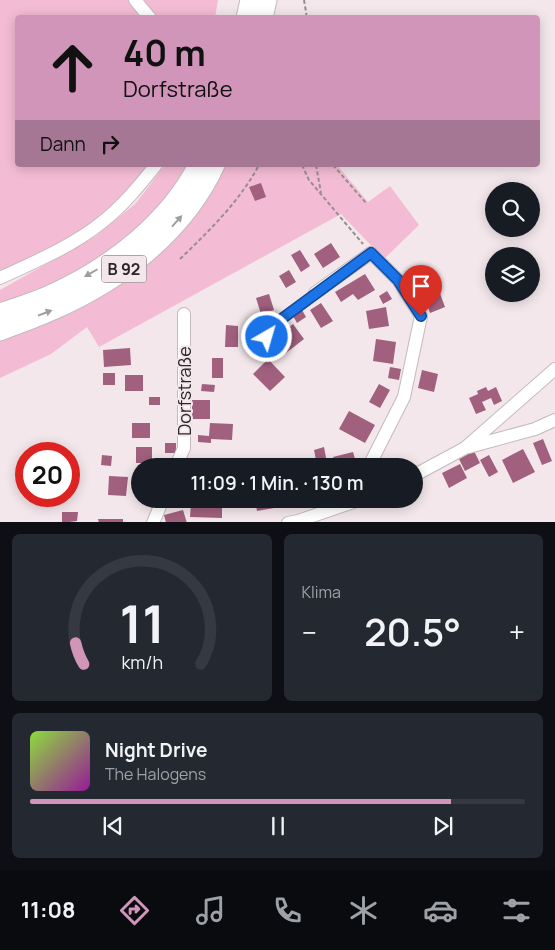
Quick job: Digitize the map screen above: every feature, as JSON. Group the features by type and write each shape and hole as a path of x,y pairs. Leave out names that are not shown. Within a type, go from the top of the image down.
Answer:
{"main road":[{"path":"247,15 250,0"},
{"path":"264,15 267,0"},
{"name":"B 92","path":"0,313 53,294 94,272 128,248 180,194 197,167"},
{"name":"B 92","path":"0,331 54,310 97,287 137,260 163,237 193,203 214,167"}],"street":[{"path":"135,0 148,15"},
{"path":"0,278 62,248 100,224 124,203 154,167"},
{"path":"315,293 371,253 398,280 421,316 404,397 373,458"},
{"name":"Dorfstraße","path":"180,458 184,448 184,314"},
{"path":"423,471 464,448 555,369"},
{"path":"464,448 535,429 555,420"},
{"path":"153,522 159,508"},
{"path":"295,522 332,508"}],"lane":[{"path":"259,356 267,348 269,328 315,293"}],"path":[{"path":"304,0 306,15"},
{"path":"180,258 222,218 258,167"},
{"path":"303,167 321,195 371,253"},
{"path":"316,167 321,195"},
{"path":"335,167 366,203"}],"shaded area":[{"path":"0,0 129,0 141,15 15,15 15,167 149,167 98,222 63,243 0,274"},
{"path":"141,0 218,0 216,15 154,15"},
{"path":"163,167 190,167 155,214 89,268 0,307 0,290 96,236 136,203"},
{"path":"221,167 339,167 368,202 390,186 419,225 384,259 341,214 99,347 87,327 51,354 0,378 0,338"}],"building":[{"path":"261,183 266,197 255,201 249,187"},
{"path":"331,243 340,257 323,268 314,254"},
{"path":"300,250 310,266 301,272 291,255"},
{"path":"289,270 296,282 286,288 279,276"},
{"path":"365,274 375,290 358,300 353,294 341,302 335,292"},
{"path":"438,288 445,307 430,313 423,293"},
{"path":"387,291 392,299 383,304 379,296"},
{"path":"269,294 274,310 261,314 256,298"},
{"path":"321,303 333,321 321,328 310,310"},
{"path":"386,307 389,326 369,329 366,311"},
{"path":"302,310 306,317 297,323 293,316"},
{"path":"284,321 288,328 293,324 304,339 286,353 270,331"},
{"path":"226,325 238,326 238,347 225,347"},
{"path":"376,339 396,342 393,364 373,361"},
{"path":"130,348 131,365 104,367 103,350"},
{"path":"212,358 223,358 223,378 212,378"},
{"path":"268,359 285,377 270,391 253,374"},
{"path":"390,367 401,369 399,380 388,378"},
{"path":"422,370 438,374 434,392 418,388"},
{"path":"103,373 115,373 115,385 103,385"},
{"path":"125,375 143,375 143,391 125,391"},
{"path":"202,384 215,385 214,392 201,391"},
{"path":"379,384 390,390 380,408 369,402"},
{"path":"486,387 488,391 496,387 502,401 494,405 491,398 482,402 486,410 476,414 469,398 478,394 477,391"},
{"path":"149,397 160,397 160,405 149,405"},
{"path":"192,400 210,400 210,419 192,419"},
{"path":"349,411 375,425 365,443 339,429"},
{"path":"132,423 150,423 150,438 132,438"},
{"path":"210,423 233,424 232,440 211,439 211,443 198,442 198,435 209,436"},
{"path":"543,439 552,461 542,465 533,443"},
{"path":"165,443 176,443 176,453 165,453"},
{"path":"136,447 152,447 152,458 136,458"},
{"path":"324,447 326,458 316,458 314,450"},
{"path":"523,449 535,472 513,483 502,460"},
{"path":"474,451 480,463 465,471 459,459"},
{"path":"353,452 355,458 333,458"},
{"path":"102,455 112,456 111,466 101,465"},
{"path":"489,455 498,472 489,477 480,460"},
{"path":"460,464 467,478 449,488 442,473"},
{"path":"109,476 128,477 126,496 108,495"},
{"path":"191,508 222,508 222,518 190,517"},
{"path":"256,508 274,508 257,511"},
{"path":"183,510 187,522 166,522 164,515"},
{"path":"62,512 78,512 77,521 62,522"},
{"path":"98,519 123,519 123,522 99,522"}],"route":[{"path":"267,337 268,330 272,326 371,253 398,280 421,316"}]}
